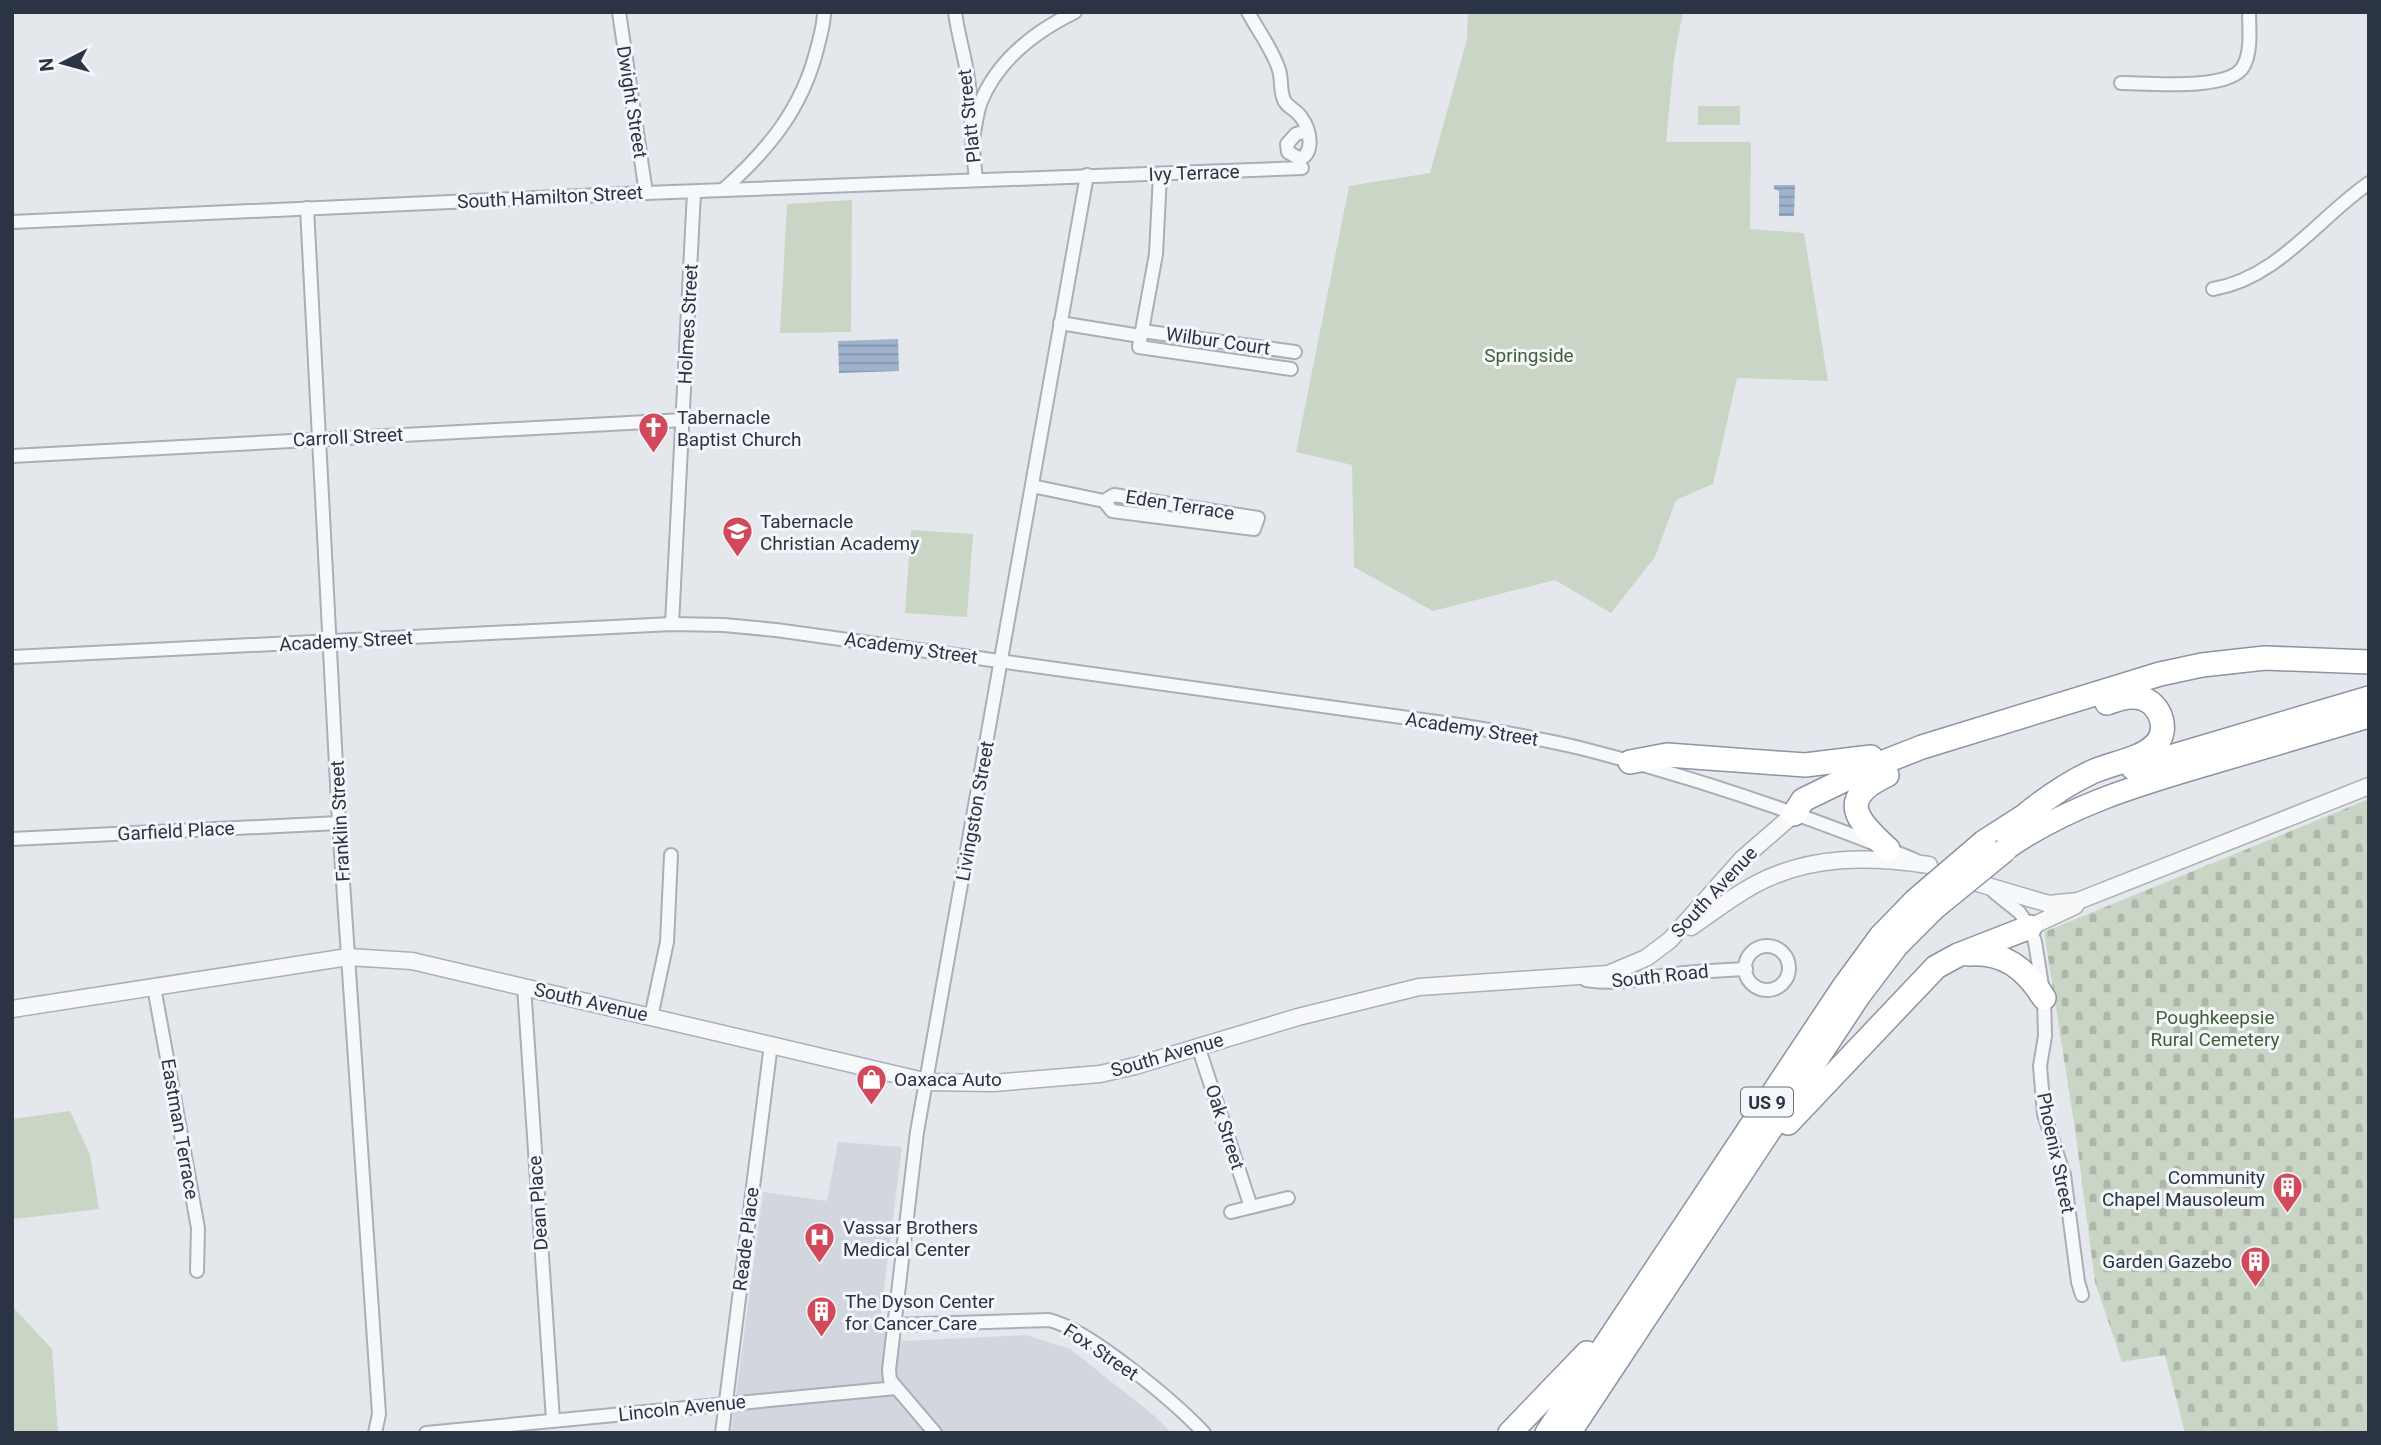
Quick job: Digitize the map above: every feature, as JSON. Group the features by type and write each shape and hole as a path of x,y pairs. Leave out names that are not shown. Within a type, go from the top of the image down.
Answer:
{"highway":[{"path":"1794,814 1803,800 1830,785 1922,747 2140,679 2181,669 2265,658 2369,662"},
{"path":"1794,814 1811,810 1848,790 1887,775 2122,698 2142,698 2155,707 2161,717 2163,729 2154,746 2063,787 2028,813"},
{"name":"US 9","path":"1547,1433 1843,988 1881,936 1994,846 2028,813 2066,794 2126,770 2369,698"},
{"name":"US 9","path":"1994,846 2101,799 2151,781 2369,717"},
{"path":"1630,762 1667,755 1760,764 1819,765 1922,747"},
{"path":"1887,775 1866,788 1859,796 1856,806 1861,822 1888,849"},
{"name":"US 9","path":"1569,1433 1924,904"},
{"path":"1745,1168 1930,973 1958,955 2030,927"},
{"path":"1958,955 1988,954 2010,961 2028,975 2044,998"},
{"path":"1510,1433 1629,1310"}],"street":[{"name":"Dwight Street","path":"619,12 646,193"},
{"path":"723,190 769,146 792,111 812,68 824,12"},
{"name":"Platt Street","path":"955,12 957,35 969,84 976,179"},
{"path":"972,147 980,106 994,75 1031,37 1075,12"},
{"path":"1248,12 1279,69 1283,99 1286,105 1302,117 1307,131"},
{"path":"2121,83 2197,83 2233,77 2242,69 2247,58 2249,12"},
{"name":"Ivy Terrace","path":"1087,175 1160,175 1302,168"},
{"name":"South Hamilton Street","path":"12,222 1087,175"},
{"name":"Livingston Street","path":"896,1388 890,1380 889,1370 918,1132 1087,175"},
{"path":"1140,338 1156,254 1160,175"},
{"path":"2213,289 2231,286 2267,269 2369,183"},
{"name":"Holmes Street","path":"672,624 694,192"},
{"name":"Franklin Street","path":"307,208 339,823 379,1414 375,1433"},
{"name":"Wilbur Court","path":"1060,323 1291,369"},
{"name":"Wilbur Court","path":"1140,338 1295,352"},
{"name":"Carroll Street","path":"12,456 684,420"},
{"name":"Eden Terrace","path":"1032,486 1104,501 1112,511 1254,529 1258,518 1114,495 1104,501"},
{"name":"Academy Street","path":"12,657 672,624 724,625 1002,660 1459,725 1559,743 1731,791 1794,814"},
{"path":"1794,814 1974,882 2049,904 2068,904 2090,898 2369,786"},
{"name":"South Avenue","path":"12,1009 348,957 412,961 928,1082 993,1083 1100,1074 1308,1014 1419,987 1599,976 1621,970 1658,951 1682,928 1742,859 1794,814"},
{"name":"Garfield Place","path":"12,839 339,823"},
{"path":"651,1017 667,942 671,855"},
{"path":"1658,951 1753,886 1788,870 1814,863 1851,859 1928,865"},
{"path":"1974,882 2010,902 2030,927 2064,913 2090,898"},
{"name":"Phoenix Street","path":"2030,927 2044,998 2045,1035 2039,1066 2043,1103 2064,1175 2082,1295"},
{"name":"South Road","path":"1575,978 1613,982 1746,969"},
{"name":"Dean Place","path":"524,986 553,1420"},
{"name":"Eastman Terrace","path":"154,987 198,1228 197,1271"},
{"name":"Reade Place","path":"722,1433 771,1045"},
{"name":"Oak Street","path":"1198,1046 1251,1207"},
{"path":"1231,1212 1288,1198"},
{"name":"Fox Street","path":"894,1325 1049,1320 1063,1324 1089,1339 1142,1379 1205,1433"},
{"path":"896,1388 935,1433"},
{"name":"Lincoln Avenue","path":"426,1433 896,1388"}],"shaded area":[{"name":"Vassar Brothers Medical Center","path":"838,1142 902,1147 879,1328 903,1341 1026,1335 1070,1349 1172,1433 731,1433 763,1192 827,1201"}],"green space":[{"name":"Springside","path":"1468,12 1683,12 1674,59 1666,142 1751,142 1750,229 1804,233 1828,381 1737,378 1713,484 1676,500 1655,557 1611,613 1555,580 1433,611 1354,567 1352,465 1296,452 1349,186 1430,173 1467,39"},
{"path":"1698,106 1740,106 1740,125 1698,125"},
{"path":"852,200 851,332 780,333 787,204"},
{"path":"911,530 973,534 967,617 905,613"},
{"name":"Poughkeepsie Rural Cemetery","path":"2369,799 2369,1433 2185,1433 2165,1355 2122,1362 2095,1282 2075,1129 2044,932"},
{"path":"70,1111 90,1155 99,1209 15,1219 12,1216 12,1119"},
{"path":"12,1306 52,1349 58,1433 12,1433"}],"water":[{"path":"1774,185 1795,185 1794,216 1779,216 1779,191 1774,189"},
{"path":"898,339 899,371 839,373 838,341"}],"place":[{"name":"Tabernacle Baptist Church","path":"654,455"},
{"name":"Tabernacle Christian Academy","path":"737,559"},
{"name":"Oaxaca Auto","path":"871,1106"},
{"name":"Community Chapel Mausoleum","path":"2288,1215"},
{"name":"Vassar Brothers Medical Center","path":"820,1265"},
{"name":"Garden Gazebo","path":"2255,1288"},
{"name":"The Dyson Center for Cancer Care","path":"822,1339"}]}
